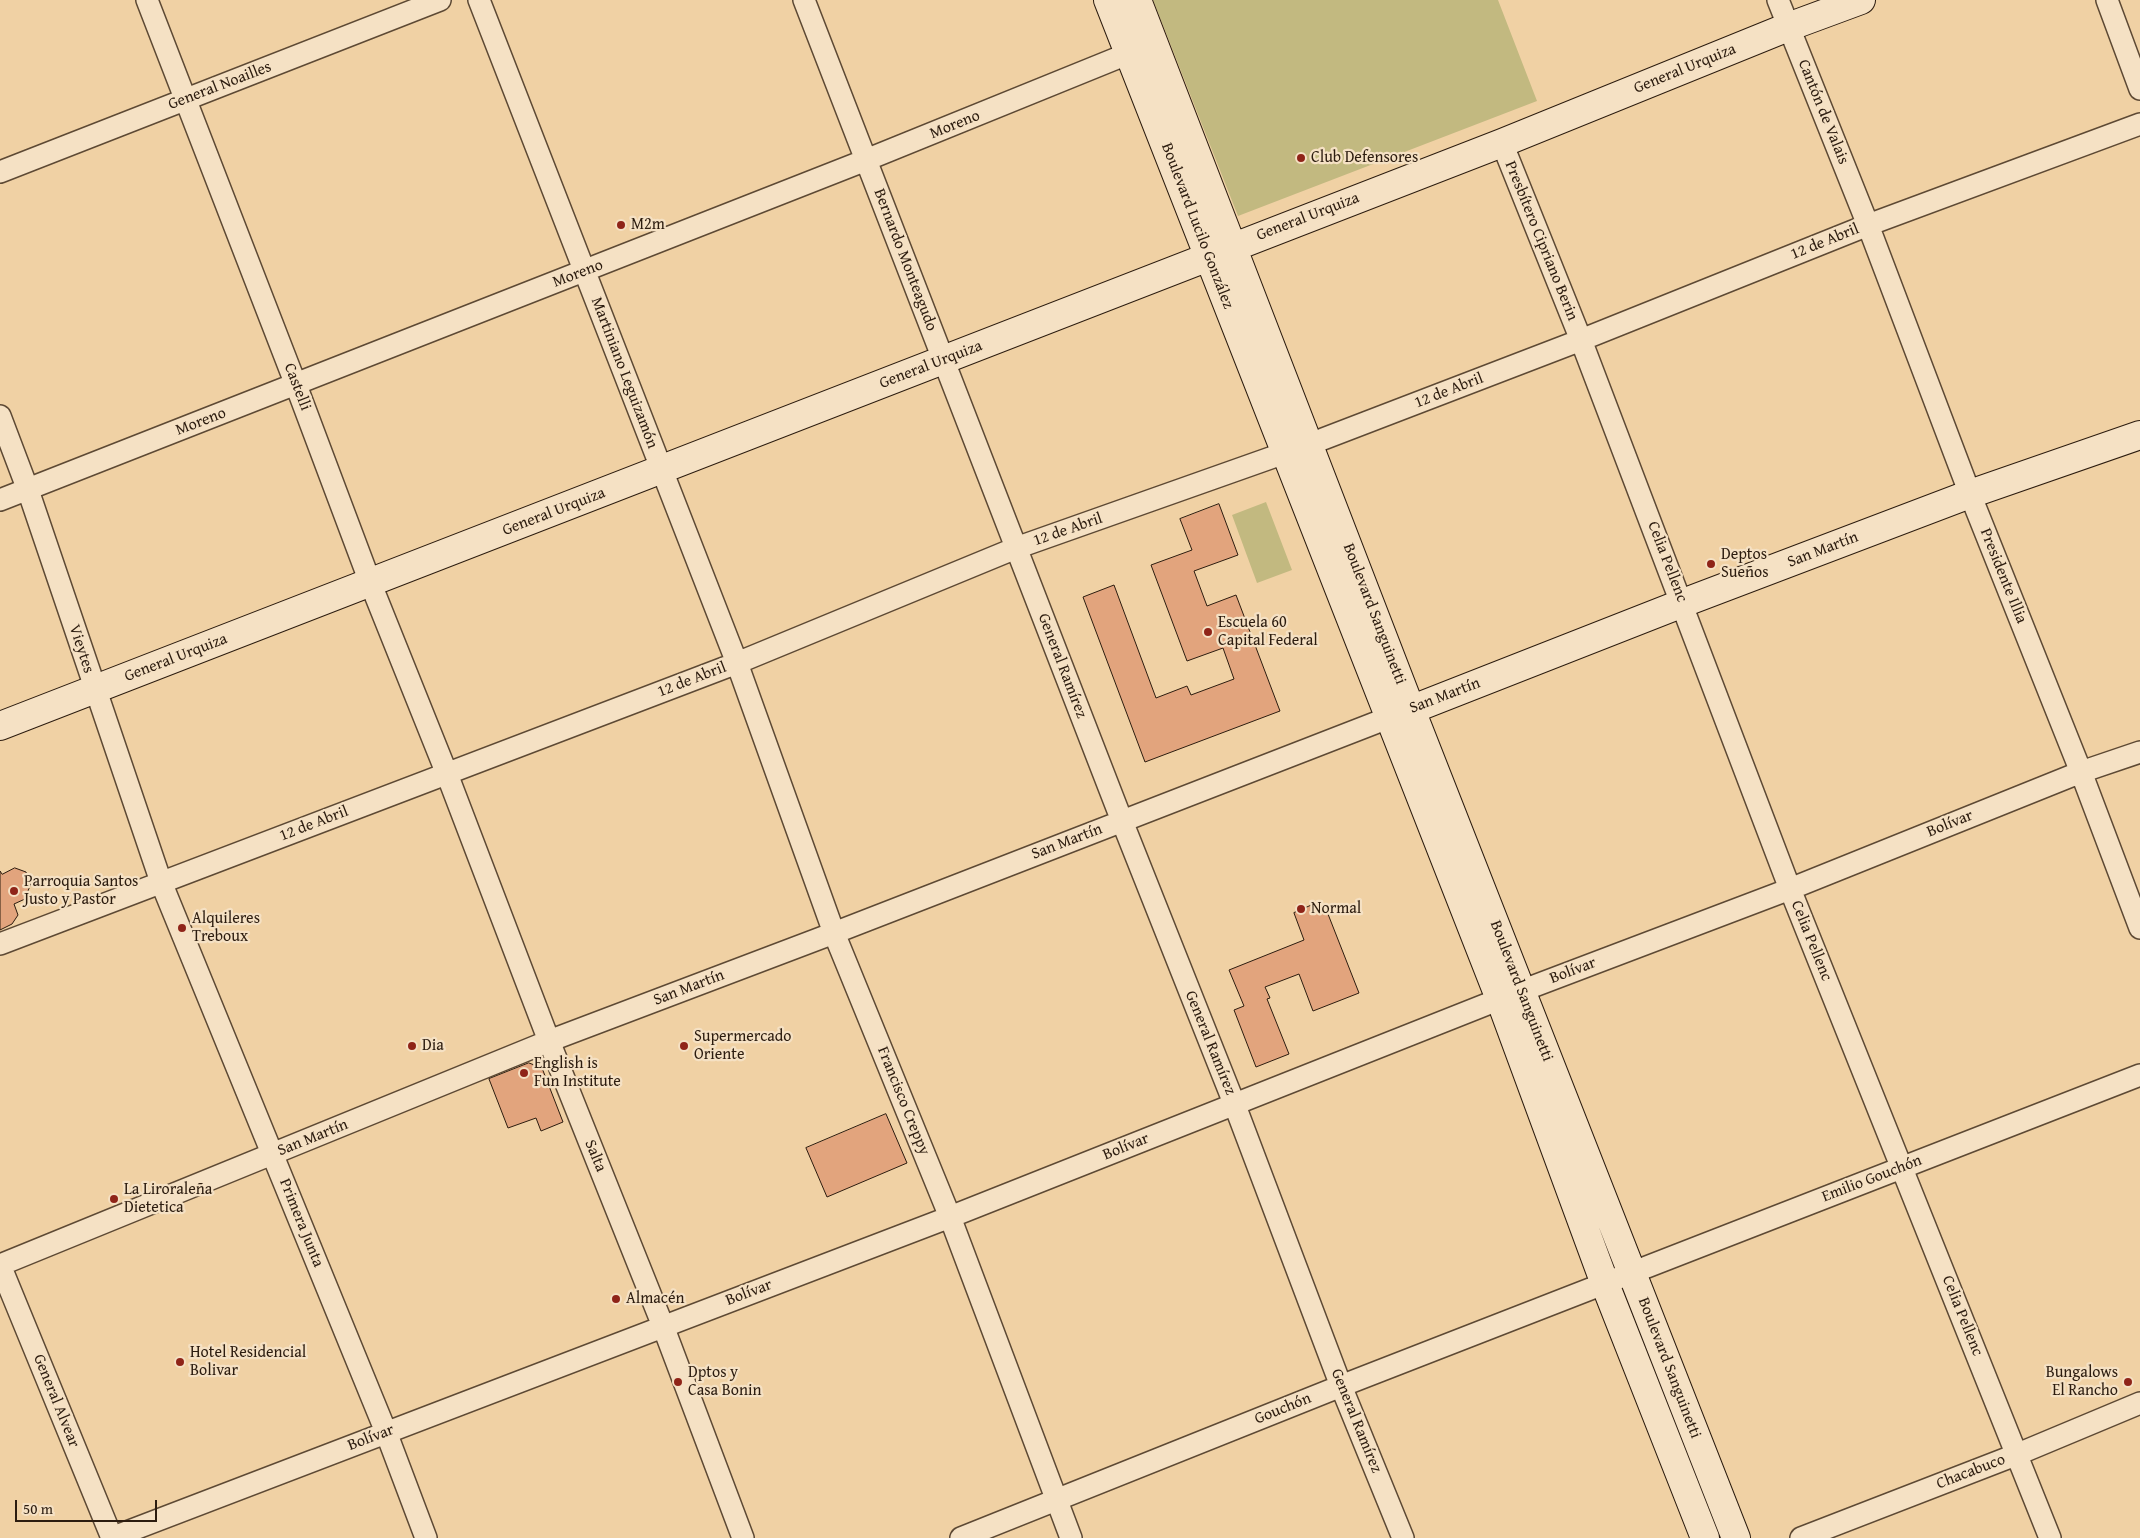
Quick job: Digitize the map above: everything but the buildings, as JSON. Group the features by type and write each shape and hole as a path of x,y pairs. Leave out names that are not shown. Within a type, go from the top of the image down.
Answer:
{"main road":[{"name":"Boulevard Lucilo González","path":"1108,0 1208,256 1298,448"},
{"name":"Boulevard Lucilo González","path":"1137,0 1233,246 1298,448"},
{"name":"General Urquiza","path":"0,726 1502,143 1788,27 1861,0"},
{"name":"San Martín","path":"1400,714 1682,603 1970,494 2140,435"},
{"name":"Boulevard Sanguinetti","path":"1298,448 1510,995 1632,1273 1736,1538"},
{"name":"Boulevard Sanguinetti","path":"1510,995 1605,1284 1705,1538"}],"street":[{"name":"Castelli","path":"148,0 370,582 447,774"},
{"name":"General Noailles","path":"0,172 440,0"},
{"name":"Martiniano Leguizamón","path":"479,0 737,663"},
{"name":"Bernardo Monteagudo","path":"804,0 1016,548"},
{"name":"Cantón de Valais","path":"1778,0 1868,225"},
{"path":"2107,0 2140,89"},
{"name":"Moreno","path":"0,500 866,160 1129,55 1154,43"},
{"name":"12 de Abril","path":"0,944 737,663 1016,548 1298,448 1581,340 1868,225 2140,124"},
{"name":"Presbítero Cipriano Berin","path":"1502,143 1581,340"},
{"name":"Presidente Illia","path":"1868,225 1970,494 2081,772 2140,928"},
{"name":"Celia Pellenc","path":"1581,340 1790,889 2018,1454 2050,1538"},
{"name":"Vieytes","path":"0,416 28,490 162,882"},
{"name":"General Ramírez","path":"1016,548 1234,1104 1341,1386 1403,1538"},
{"name":"Francisco Creppy","path":"737,663 834,933 950,1217 1071,1538"},
{"name":"San Martín","path":"0,1265 549,1041 1400,714"},
{"name":"Bolívar","path":"112,1538 950,1217 1510,995 1790,889 2081,772 2140,752"},
{"name":"Salta","path":"447,774 549,1041 663,1326 743,1538"},
{"name":"Primera Junta","path":"162,882 386,1432 426,1538"},
{"name":"Emilio Gouchón","path":"1605,1284 2140,1075"},
{"name":"General Alvear","path":"0,1265 112,1538"},
{"name":"Gouchón","path":"961,1538 1341,1386 1605,1284"},
{"name":"Chacabuco","path":"1801,1538 2018,1454 2140,1403"}],"shaded area":[{"name":"Club Defensores","path":"1153,0 1498,0 1537,101 1238,216"},
{"path":"1266,502 1292,570 1257,583 1232,515"}],"place":[{"name":"Club Defensores","path":"1301,158"},
{"name":"M2m","path":"621,225"},
{"name":"Deptos Sueños","path":"1711,564"},
{"name":"Escuela 60 Capital Federal","path":"1208,632"},
{"name":"Parroquia Santos Justo y Pastor","path":"14,891"},
{"name":"Normal","path":"1301,909"},
{"name":"Alquileres Treboux","path":"182,928"},
{"name":"Dia","path":"412,1046"},
{"name":"Supermercado Oriente","path":"684,1046"},
{"name":"English is Fun Institute","path":"524,1073"},
{"name":"La Liroraleña Dietetica","path":"114,1199"},
{"name":"Almacén","path":"616,1299"},
{"name":"Hotel Residencial Bolivar","path":"180,1362"},
{"name":"Dptos y Casa Bonin","path":"678,1382"},
{"name":"Bungalows El Rancho","path":"2128,1382"}]}
